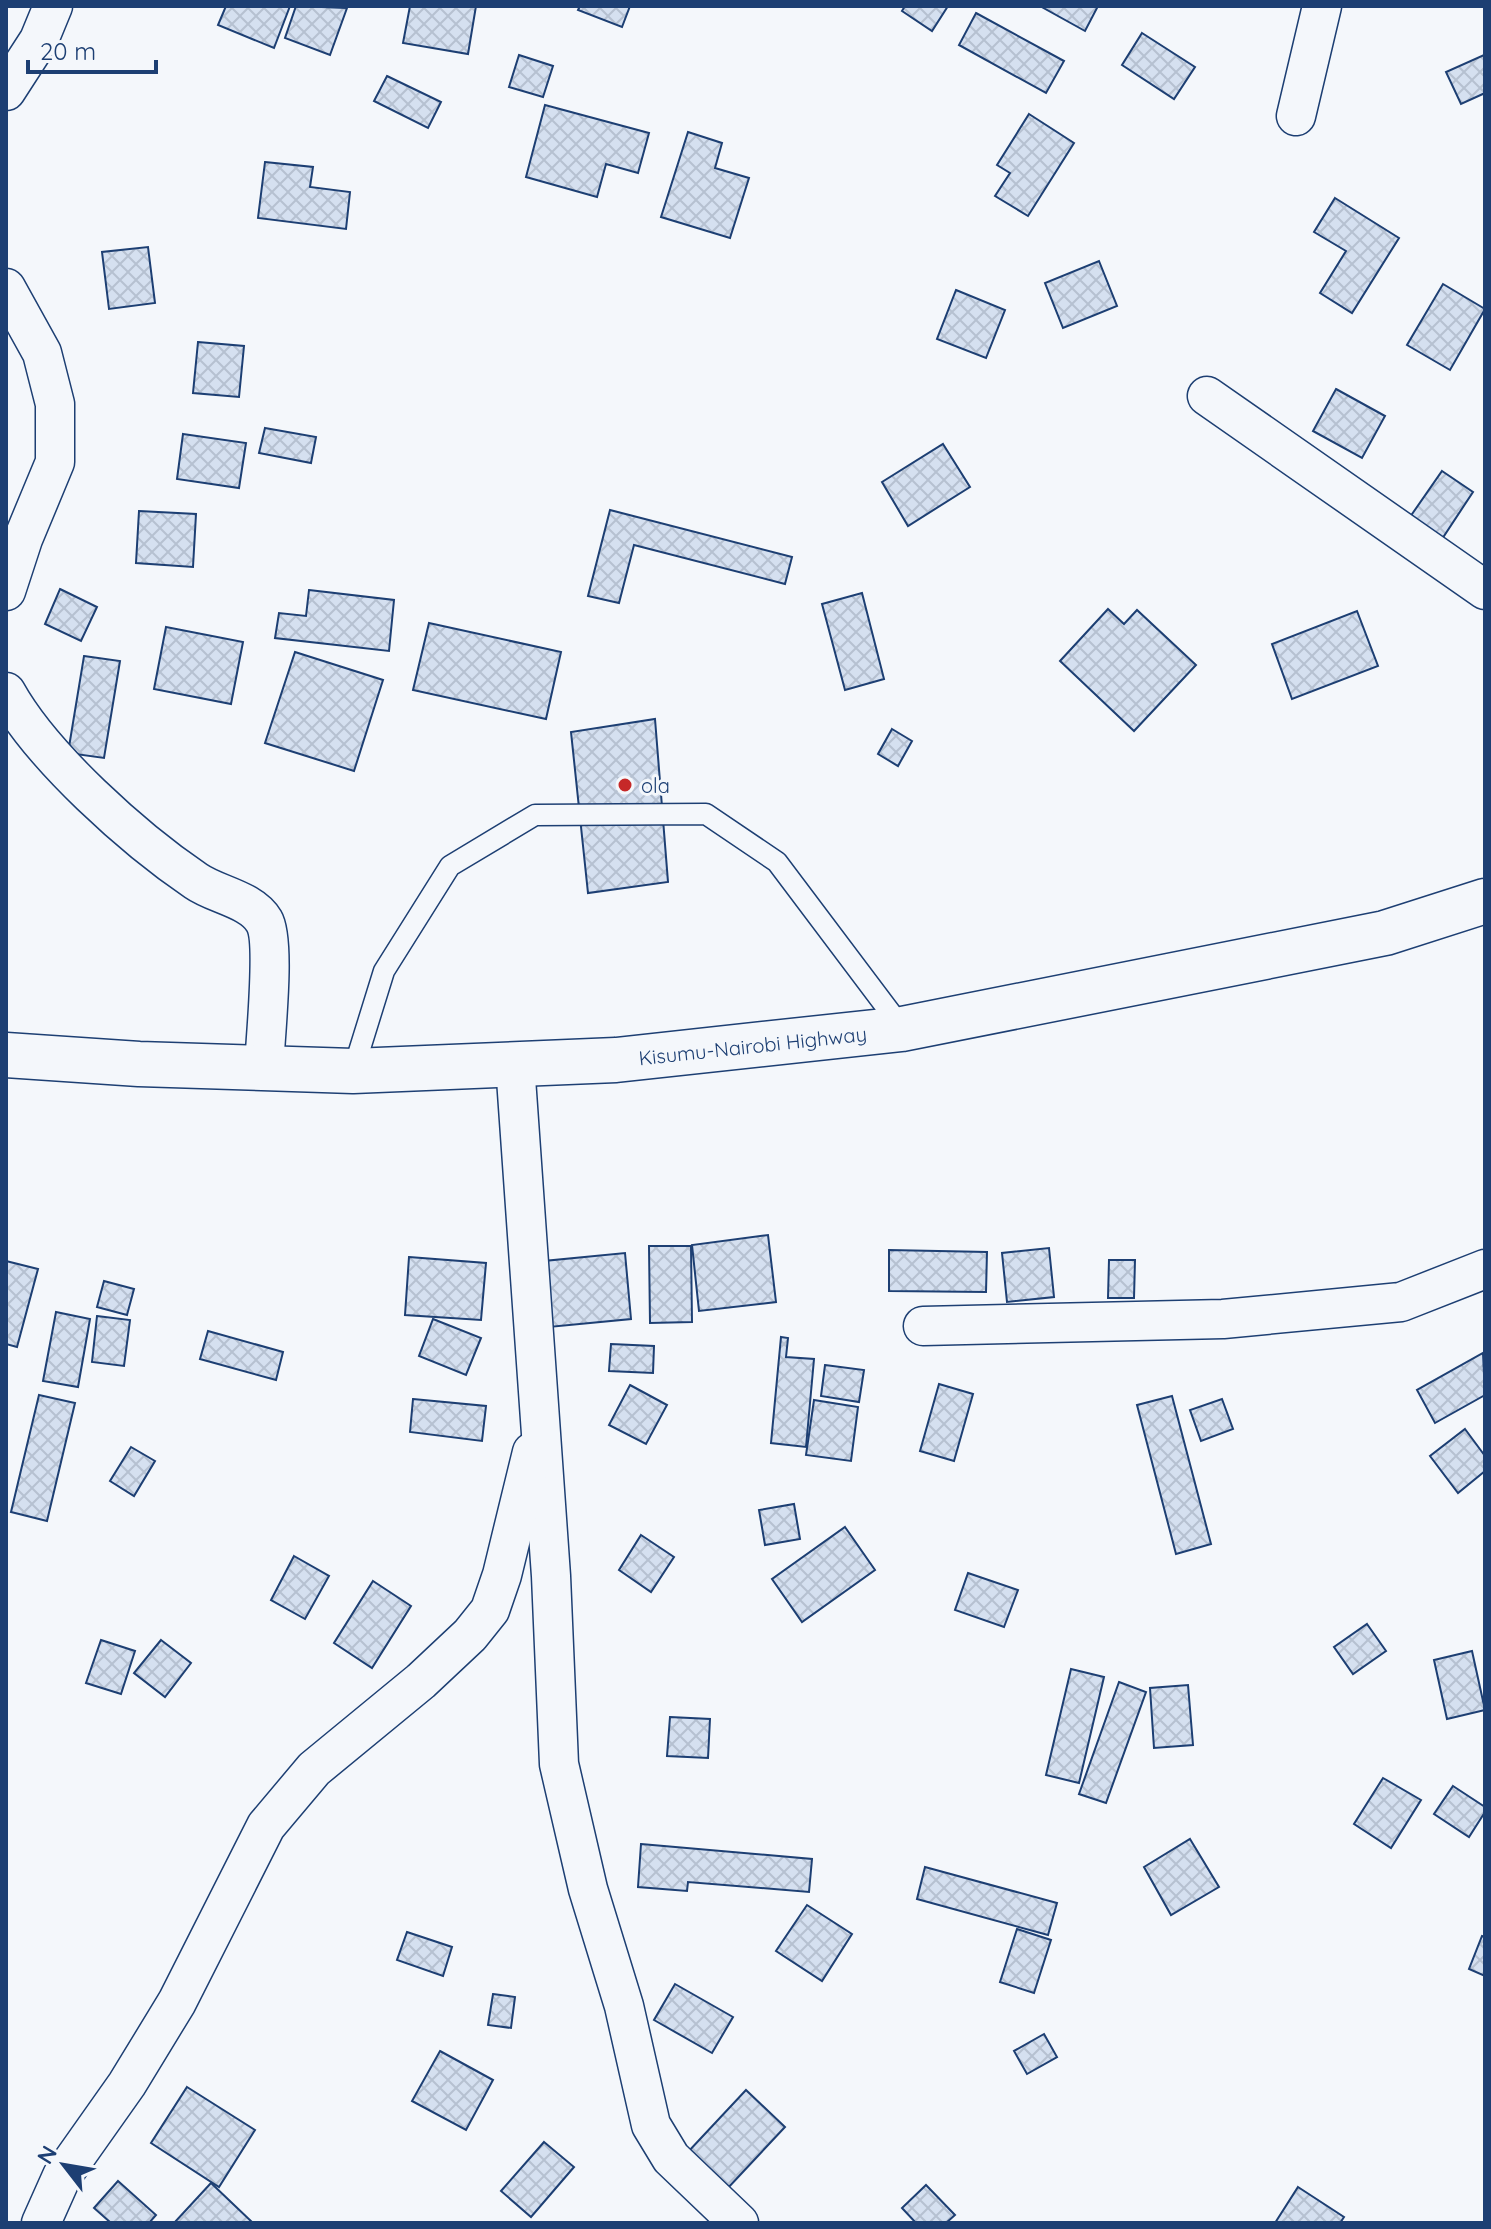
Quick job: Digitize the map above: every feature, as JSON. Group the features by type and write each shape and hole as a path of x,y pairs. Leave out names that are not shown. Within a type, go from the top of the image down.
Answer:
{"highway":[{"name":"Kisumu-Nairobi Highway","path":"6,1055 139,1064 353,1071 616,1060 902,1029 1385,933 1485,901"}],"street":[{"path":"6,91 39,40 53,6"},
{"path":"1296,116 1322,6"},
{"path":"6,288 42,353 55,404 55,462 23,539 6,591"},
{"path":"1207,396 1485,590"},
{"path":"6,692 20,717 57,759 145,841 200,884 248,906 264,921 269,942 264,1068"},
{"path":"515,1064 551,1576 559,1764 588,1889 624,2006 651,2125 671,2158 739,2223"},
{"path":"923,1326 1223,1319 1372,1305 1401,1302 1485,1269"},
{"path":"41,2223 62,2176 127,2084 177,2002 266,1826 314,1769 421,1681 470,1635 490,1610 502,1575 540,1418"}],"lane":[{"path":"353,1071 384,971 450,866 535,815 706,814 777,862 902,1029"}],"building":[{"path":"226,6 290,6 274,48 218,25"},
{"path":"296,6 347,8 330,55 285,38"},
{"path":"410,6 476,6 468,54 403,43"},
{"path":"580,6 630,6 622,27 578,10"},
{"path":"905,6 948,6 932,31 902,11"},
{"path":"1040,6 1098,6 1085,31"},
{"path":"976,13 1064,61 1046,93 959,45"},
{"path":"1142,33 1195,67 1174,99 1122,65"},
{"path":"519,55 553,66 543,97 509,87"},
{"path":"1484,55 1485,93 1461,104 1446,72"},
{"path":"387,76 441,102 428,128 374,101"},
{"path":"545,105 649,133 638,173 606,164 597,197 526,177"},
{"path":"1029,114 1074,143 1028,216 995,196 1010,173 997,165"},
{"path":"688,132 722,143 715,168 749,178 730,238 661,217"},
{"path":"265,162 313,167 310,187 350,192 346,229 258,218"},
{"path":"1335,198 1399,238 1352,313 1320,293 1346,251 1314,232"},
{"path":"148,247 155,303 109,309 102,252"},
{"path":"1099,261 1117,306 1063,328 1045,283"},
{"path":"1443,284 1485,309 1450,370 1407,345"},
{"path":"956,290 1005,310 986,358 937,339"},
{"path":"198,342 244,346 239,397 193,393"},
{"path":"1336,389 1385,416 1362,458 1313,431"},
{"path":"265,428 316,437 311,463 259,453"},
{"path":"183,434 246,443 239,488 177,479"},
{"path":"943,444 970,487 908,526 882,482"},
{"path":"1442,471 1473,492 1442,539 1410,517"},
{"path":"610,510 792,557 785,584 634,545 619,603 588,596"},
{"path":"139,511 196,514 193,567 136,563"},
{"path":"60,589 97,607 81,641 45,624"},
{"path":"309,590 394,600 389,651 275,638 279,613 306,616"},
{"path":"862,593 884,679 845,690 822,604"},
{"path":"1108,609 1124,624 1137,610 1196,665 1134,731 1060,661"},
{"path":"1357,611 1378,666 1292,699 1272,644"},
{"path":"429,623 561,652 546,719 413,690"},
{"path":"166,627 243,642 231,704 154,689"},
{"path":"295,652 383,680 354,771 265,743"},
{"path":"84,656 120,661 104,758 68,753"},
{"path":"655,719 668,882 588,893 571,732"},
{"path":"892,729 912,741 898,766 878,754"},
{"path":"768,1235 776,1302 699,1311 692,1245"},
{"path":"649,1246 691,1246 692,1322 650,1323"},
{"path":"1049,1248 1054,1297 1007,1302 1002,1253"},
{"path":"889,1250 987,1252 986,1292 889,1291"},
{"path":"625,1253 631,1319 549,1327 544,1261"},
{"path":"409,1257 486,1263 481,1320 405,1315"},
{"path":"1109,1260 1135,1260 1134,1298 1108,1298"},
{"path":"6,1261 38,1269 17,1347 6,1344"},
{"path":"104,1281 134,1289 127,1315 97,1307"},
{"path":"56,1312 90,1319 78,1387 43,1381"},
{"path":"97,1316 130,1320 124,1366 92,1362"},
{"path":"433,1319 481,1338 466,1375 419,1356"},
{"path":"208,1331 283,1352 276,1380 200,1359"},
{"path":"781,1337 788,1338 786,1357 814,1359 806,1447 771,1443"},
{"path":"611,1344 654,1346 653,1373 609,1371"},
{"path":"1483,1353 1485,1395 1435,1423 1417,1390"},
{"path":"825,1365 864,1370 859,1402 821,1396"},
{"path":"939,1384 973,1394 954,1461 920,1451"},
{"path":"630,1385 667,1405 646,1444 609,1425"},
{"path":"39,1395 75,1403 47,1521 11,1512"},
{"path":"1172,1396 1211,1544 1176,1554 1137,1405"},
{"path":"413,1399 486,1406 482,1441 410,1432"},
{"path":"1222,1399 1233,1429 1201,1441 1190,1410"},
{"path":"814,1400 858,1407 851,1461 806,1455"},
{"path":"1465,1429 1485,1456 1485,1471 1458,1493 1430,1456"},
{"path":"131,1447 155,1461 134,1496 110,1481"},
{"path":"794,1504 800,1539 765,1545 759,1510"},
{"path":"845,1527 875,1570 802,1622 772,1579"},
{"path":"641,1535 674,1557 651,1592 619,1570"},
{"path":"294,1556 329,1576 305,1619 271,1600"},
{"path":"968,1573 1018,1590 1004,1627 955,1610"},
{"path":"373,1581 411,1606 372,1668 334,1643"},
{"path":"1367,1624 1386,1651 1353,1674 1334,1647"},
{"path":"101,1640 135,1651 121,1694 86,1683"},
{"path":"161,1640 191,1663 165,1697 134,1673"},
{"path":"1472,1651 1485,1710 1447,1719 1434,1660"},
{"path":"1071,1669 1104,1677 1079,1783 1046,1775"},
{"path":"1119,1682 1146,1692 1106,1803 1079,1794"},
{"path":"1188,1685 1193,1745 1154,1748 1150,1688"},
{"path":"670,1717 710,1719 708,1758 667,1756"},
{"path":"1383,1778 1421,1800 1391,1848 1354,1824"},
{"path":"1453,1786 1485,1807 1469,1837 1434,1814"},
{"path":"1190,1839 1219,1887 1171,1915 1144,1867"},
{"path":"641,1844 812,1859 809,1892 688,1882 687,1891 638,1887"},
{"path":"925,1867 1057,1903 1048,1935 917,1899"},
{"path":"807,1905 852,1934 822,1981 776,1951"},
{"path":"1017,1929 1051,1940 1034,1993 1000,1982"},
{"path":"407,1932 452,1947 443,1976 397,1960"},
{"path":"1482,1936 1485,1937 1485,1976 1469,1969"},
{"path":"675,1984 733,2017 712,2053 654,2020"},
{"path":"493,1994 515,1997 511,2028 488,2025"},
{"path":"1044,2034 1057,2057 1027,2074 1014,2051"},
{"path":"440,2051 493,2080 466,2130 412,2101"},
{"path":"187,2087 255,2130 219,2187 151,2143"},
{"path":"746,2090 785,2127 726,2190 687,2153"},
{"path":"544,2142 574,2167 531,2217 501,2191"},
{"path":"118,2181 156,2215 149,2223 111,2223 94,2208"},
{"path":"211,2183 253,2223 174,2223"},
{"path":"926,2185 955,2215 946,2223 916,2223 902,2208"},
{"path":"1298,2187 1344,2217 1340,2223 1275,2223"}],"place":[{"name":"ola","path":"625,785"}]}
